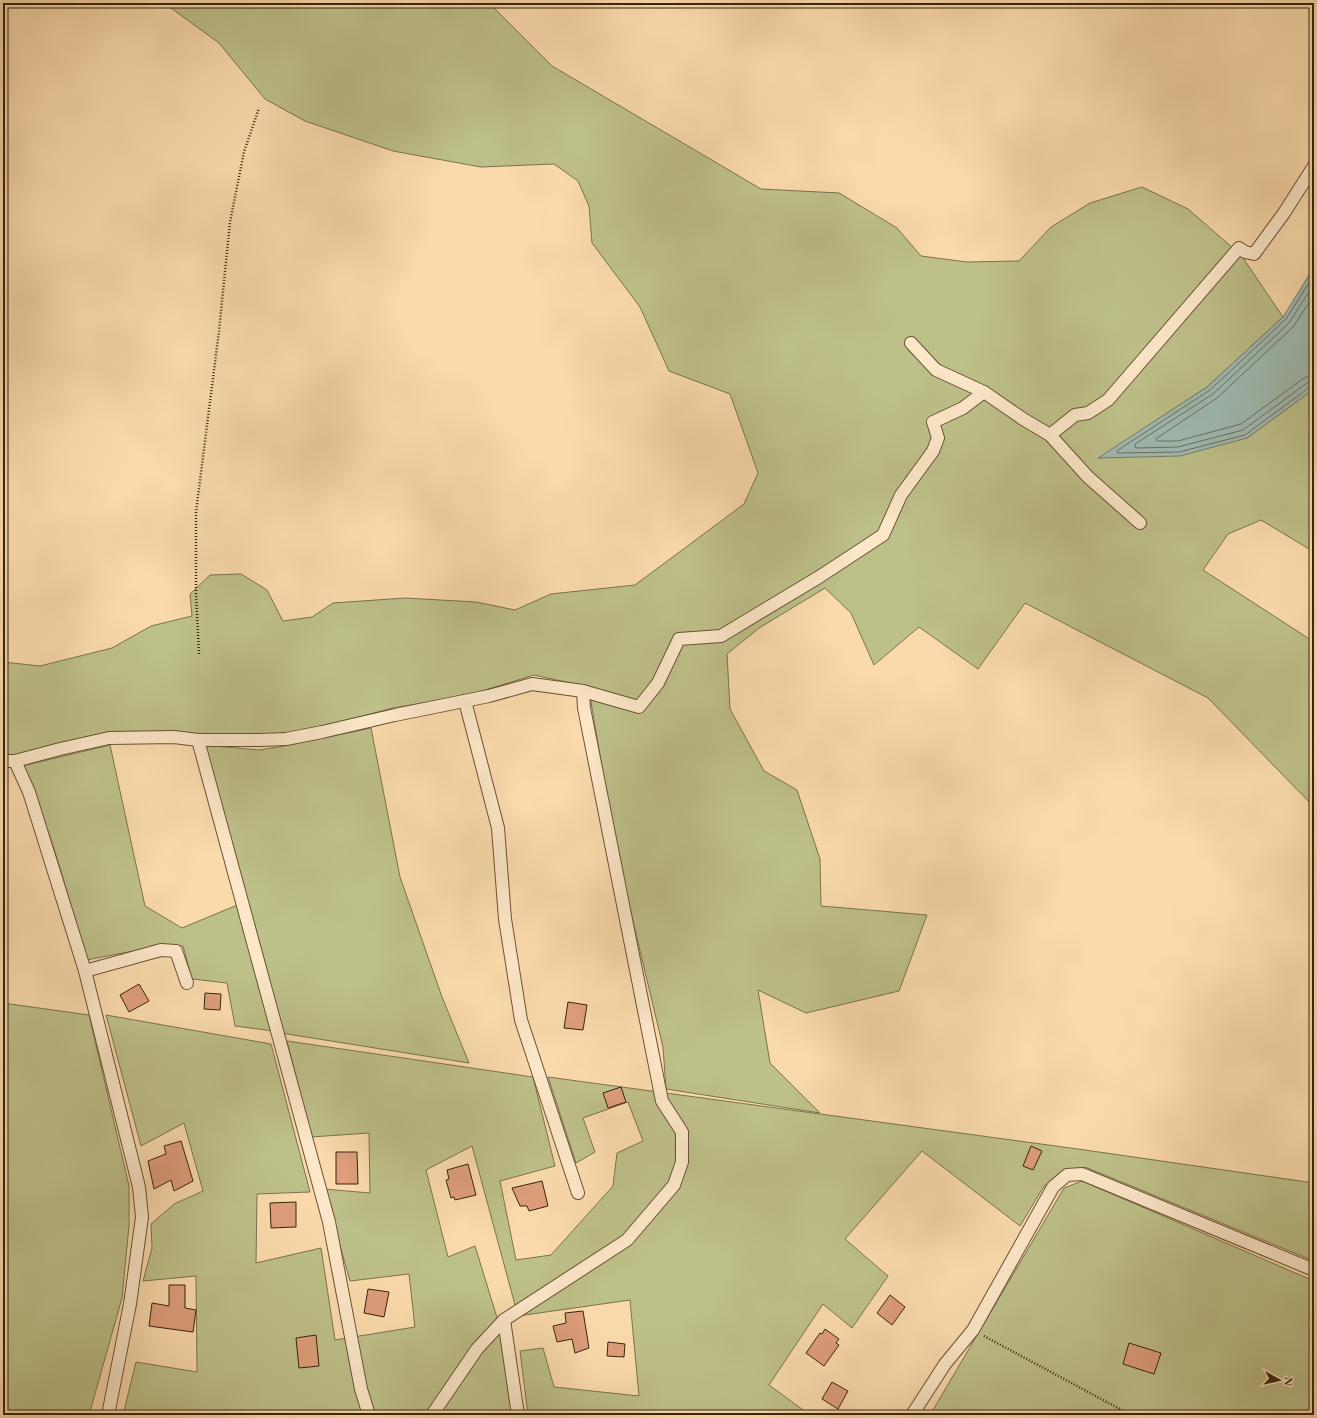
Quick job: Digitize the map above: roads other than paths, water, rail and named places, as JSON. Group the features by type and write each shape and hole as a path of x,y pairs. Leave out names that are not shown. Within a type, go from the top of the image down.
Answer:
{"street":[{"path":"1050,435 1075,415 1088,413 1108,400 1239,248 1245,252 1254,254 1284,213 1314,166"},
{"path":"911,343 936,370 984,392 1017,415 1050,435 1088,478 1140,523"},
{"path":"108,1415 130,1304 142,1217 139,1187 85,971 29,792 9,761 109,738 174,738 198,740 286,739 489,696 532,684 583,691 640,707 658,683 679,640 721,636 819,577 883,535 901,495 933,451 938,438 933,422 963,408 984,392"},
{"path":"432,1415 477,1349 504,1320 627,1240 674,1185 682,1162 682,1132 662,1101 584,708 583,691"},
{"path":"465,701 498,828 505,919 521,1020 578,1193"},
{"path":"198,740 329,1222 361,1389 369,1415"},
{"path":"85,971 161,950 176,951 187,983"},
{"path":"912,1415 945,1364 973,1330 1053,1188 1067,1175 1082,1174 1314,1270"},
{"path":"504,1320 518,1415"}],"water":[{"path":"1314,267 1314,389 1247,438 1180,456 1098,458 1207,387 1283,317"}]}
